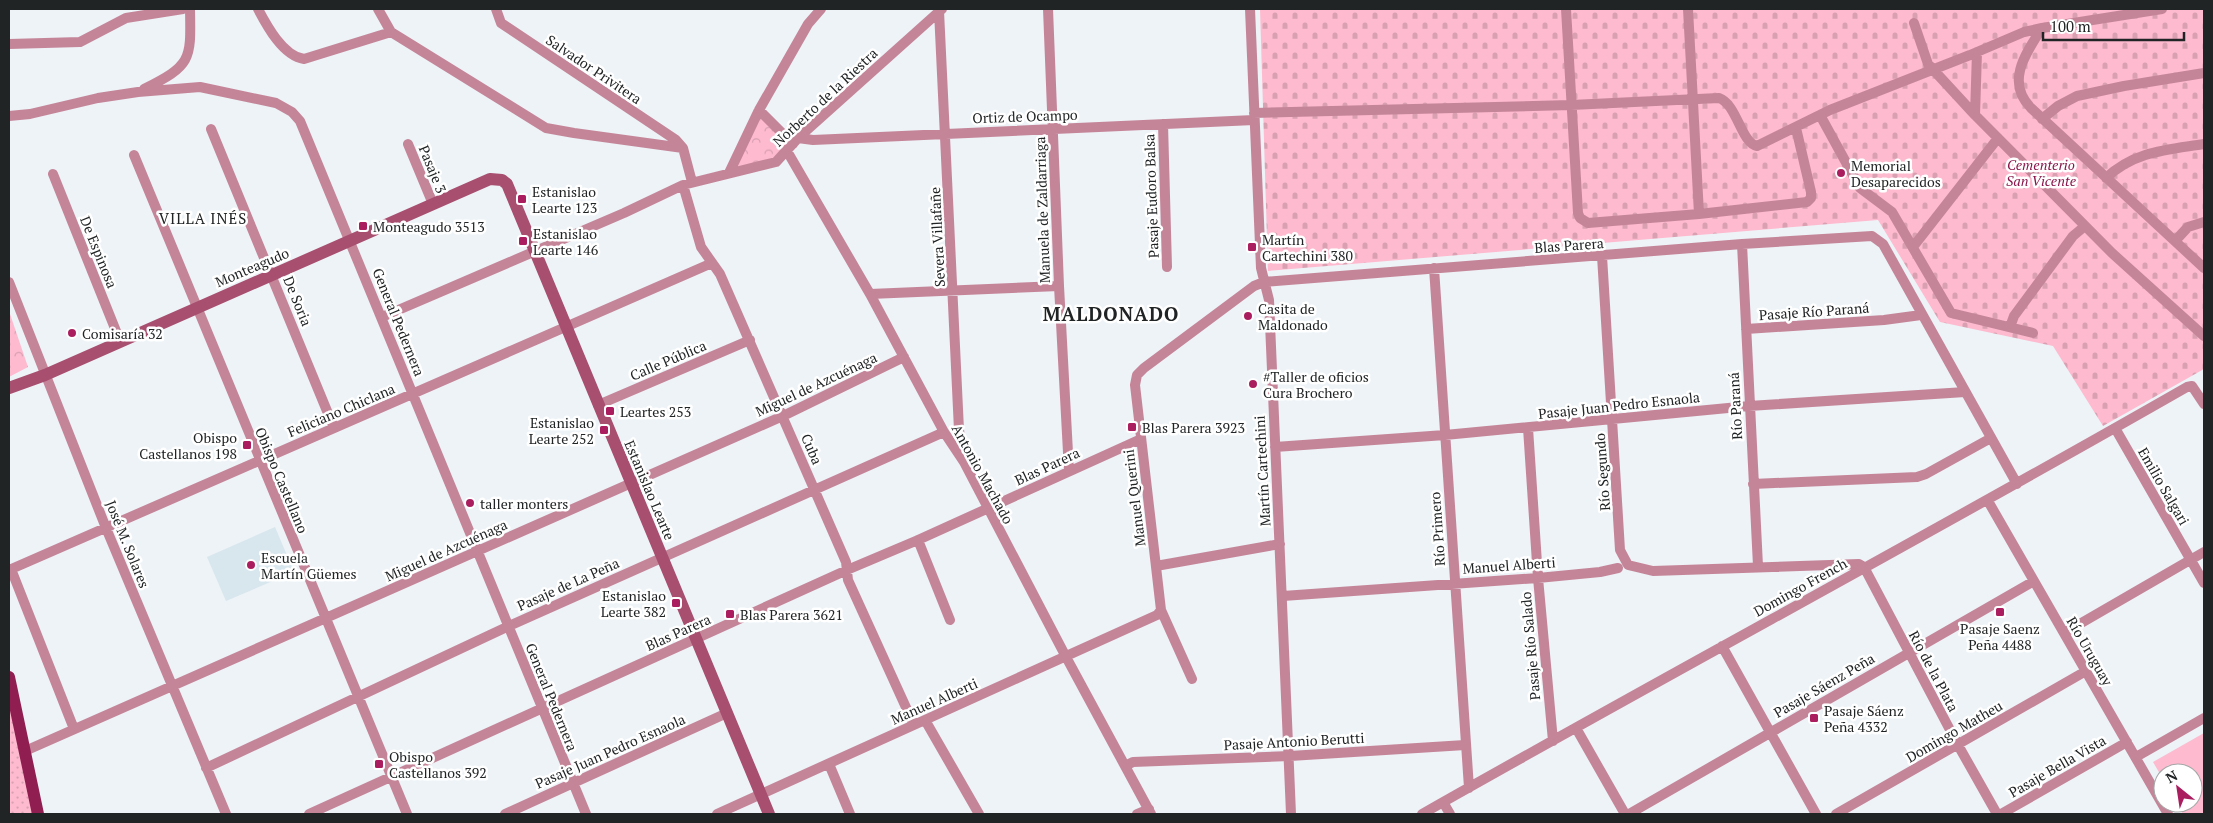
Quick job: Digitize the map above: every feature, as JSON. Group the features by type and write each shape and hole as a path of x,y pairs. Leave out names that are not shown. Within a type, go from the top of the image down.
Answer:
{"main road":[{"path":"9,677 38,814"}],"street":[{"path":"9,44 80,42 135,12 183,9"},
{"path":"138,92 168,77 188,58 191,47 190,9"},
{"path":"258,9 272,32 287,50 296,57 304,58 391,32"},
{"path":"378,9 391,32 546,128 684,148"},
{"name":"Salvador Privitera","path":"496,9 501,23 506,27 676,140 684,148"},
{"path":"729,173 759,110 808,24 821,9"},
{"name":"Manuela de Zaldarriaga","path":"1048,9 1059,286 1069,470"},
{"name":"Martín Cartechini","path":"1250,9 1261,268 1269,300 1291,814"},
{"path":"1566,9 1578,213 1583,221 1588,223 1699,214 1807,202 1811,192 1796,128 1820,115 2024,32 2162,9"},
{"path":"1688,9 1699,214"},
{"name":"Severa Villafañe","path":"940,10 959,430 964,462"},
{"name":"Norberto de la Riestra","path":"382,317 624,213 688,183 772,164 940,10"},
{"path":"1914,23 1926,59 1933,70 2112,253 2204,336"},
{"path":"2042,28 2022,60 2019,76 2023,98 2042,119 2204,268"},
{"path":"1975,115 1977,52"},
{"path":"2042,119 2058,106 2077,96 2204,73"},
{"name":"General Pedernera","path":"9,116 30,114 98,98 200,86 285,106 304,125 586,814"},
{"name":"Ortiz de Ocampo","path":"792,144 813,140 1163,124 1254,116 1693,99 1724,99 1754,146 1763,145 1796,128"},
{"name":"Antonio Machado","path":"759,110 792,144 870,294 944,432 964,462 1150,812"},
{"path":"1820,115 1860,188 1889,208 1951,313 2033,333"},
{"name":"Pasaje Eudoro Balsa","path":"1163,124 1168,267"},
{"name":"De Soria","path":"211,129 273,275 334,428"},
{"path":"1913,247 1998,138"},
{"name":"Pasaje 3","path":"408,144 433,204"},
{"path":"2106,178 2121,164 2144,154 2204,144"},
{"name":"Cuba","path":"684,148 688,183 700,248 720,274 750,340 846,562 848,580 914,725"},
{"name":"Obispo Castellano","path":"134,155 259,461 407,814"},
{"name":"De Espinosa","path":"52,174 120,341"},
{"name":"Monteagudo","path":"11,386 45,375 490,179 502,180"},
{"name":"Estanislao Learte","path":"502,180 507,184 769,814"},
{"path":"2175,241 2188,227 2204,222"},
{"path":"2010,327 2014,316 2073,236 2085,226"},
{"name":"Blas Parera","path":"1264,282 1866,235 1875,238 1883,244 1909,288 1921,315"},
{"name":"Río Paraná","path":"1742,244 1758,566"},
{"name":"Río Segundo","path":"1602,256 1620,550 1623,566"},
{"name":"Feliciano Chiclana","path":"10,570 712,263"},
{"name":"Río Primero","path":"1434,268 1469,788"},
{"name":"José M. Solares","path":"9,282 106,528 226,814"},
{"name":"Manuel Querini","path":"1192,679 1166,625 1161,610 1135,393 1137,376 1144,368 1254,286 1264,282"},
{"path":"870,294 1059,286"},
{"path":"1921,315 2018,484"},
{"name":"Pasaje Río Paraná","path":"1746,329 1884,320 1921,315"},
{"name":"Calle Pública","path":"598,405 750,340"},
{"name":"Miguel de Azcuénaga","path":"25,751 783,416 904,357"},
{"name":"Domingo French","path":"1422,814 1864,566 1988,501 2187,387 2192,386 2204,404"},
{"name":"Pasaje Juan Pedro Esnaola","path":"1275,448 1528,428 1749,406 1965,392"},
{"name":"Pasaje Río Salado","path":"1528,428 1538,578 1553,741"},
{"name":"Emilio Salgari","path":"2115,428 2204,583"},
{"name":"Pasaje de La Peña","path":"206,768 508,626 944,432"},
{"path":"1753,484 1917,477 1926,474 1991,438"},
{"name":"Blas Parera","path":"309,814 1140,439"},
{"name":"Río Uruguay","path":"1988,501 2168,814"},
{"path":"918,540 950,620"},
{"path":"1156,566 1280,544"},
{"path":"2064,633 2204,552"},
{"name":"Manuel Alberti","path":"1282,596 1454,582 1538,578 1623,566 1653,571 1758,566 1859,564 1864,566"},
{"name":"Río de la Plata","path":"1864,566 1958,745 1999,814"},
{"path":"10,570 74,729"},
{"name":"Pasaje Sáenz Peña","path":"1629,814 2034,581"},
{"name":"Manuel Alberti","path":"717,814 1157,615 1161,610"},
{"path":"1722,646 1816,814"},
{"name":"Domingo Matheu","path":"1836,814 2086,671"},
{"name":"Pasaje Juan Pedro Esnaola","path":"505,814 727,714"},
{"path":"2136,757 2204,718"},
{"path":"925,720 979,814"},
{"path":"1576,728 1625,814"},
{"name":"Pasaje Bella Vista","path":"1999,814 2127,742"},
{"name":"Pasaje Antonio Berutti","path":"1125,766 1133,762 1290,756 1465,745"},
{"path":"829,764 850,814"},
{"path":"1443,802 1450,814"},
{"path":"1137,814 1150,812"}],"shaded area":[{"name":"Escuela Martín Güemes","path":"275,527 294,572 226,601 207,557"}],"green space":[{"name":"Cementerio San Vicente","path":"1260,9 2204,9 2204,369 2103,426 2053,346 1940,322 1878,220 1268,271"},
{"path":"760,114 786,145 773,158 733,169"},
{"path":"9,311 28,367 9,377"},
{"path":"9,677 38,814 9,814"},
{"path":"2204,733 2204,814 2182,813 2203,813 2203,763 2153,762"}],"place":[{"name":"Memorial Desaparecidos","path":"1841,173"},
{"name":"Estanislao Learte 123","path":"522,199"},
{"name":"Monteagudo 3513","path":"363,226"},
{"name":"Estanislao Learte 146","path":"523,241"},
{"name":"Martín Cartechini 380","path":"1252,247"},
{"name":"Casita de Maldonado","path":"1248,316"},
{"name":"Comisaría 32","path":"72,333"},
{"name":"#Taller de oficios Cura Brochero","path":"1253,384"},
{"name":"Leartes 253","path":"610,411"},
{"name":"Blas Parera 3923","path":"1132,427"},
{"name":"Estanislao Learte 252","path":"604,430"},
{"name":"Obispo Castellanos 198","path":"247,445"},
{"name":"taller monters","path":"470,503"},
{"name":"Escuela Martín Güemes","path":"251,565"},
{"name":"Estanislao Learte 382","path":"676,603"},
{"name":"Pasaje Saenz Peña 4488","path":"2000,612"},
{"name":"Blas Parera 3621","path":"730,614"},
{"name":"Pasaje Sáenz Peña 4332","path":"1814,718"},
{"name":"Obispo Castellanos 392","path":"379,764"}],"district":[{"name":"VILLA INÉS","path":"203,218"},
{"name":"MALDONADO","path":"1111,313"}]}
